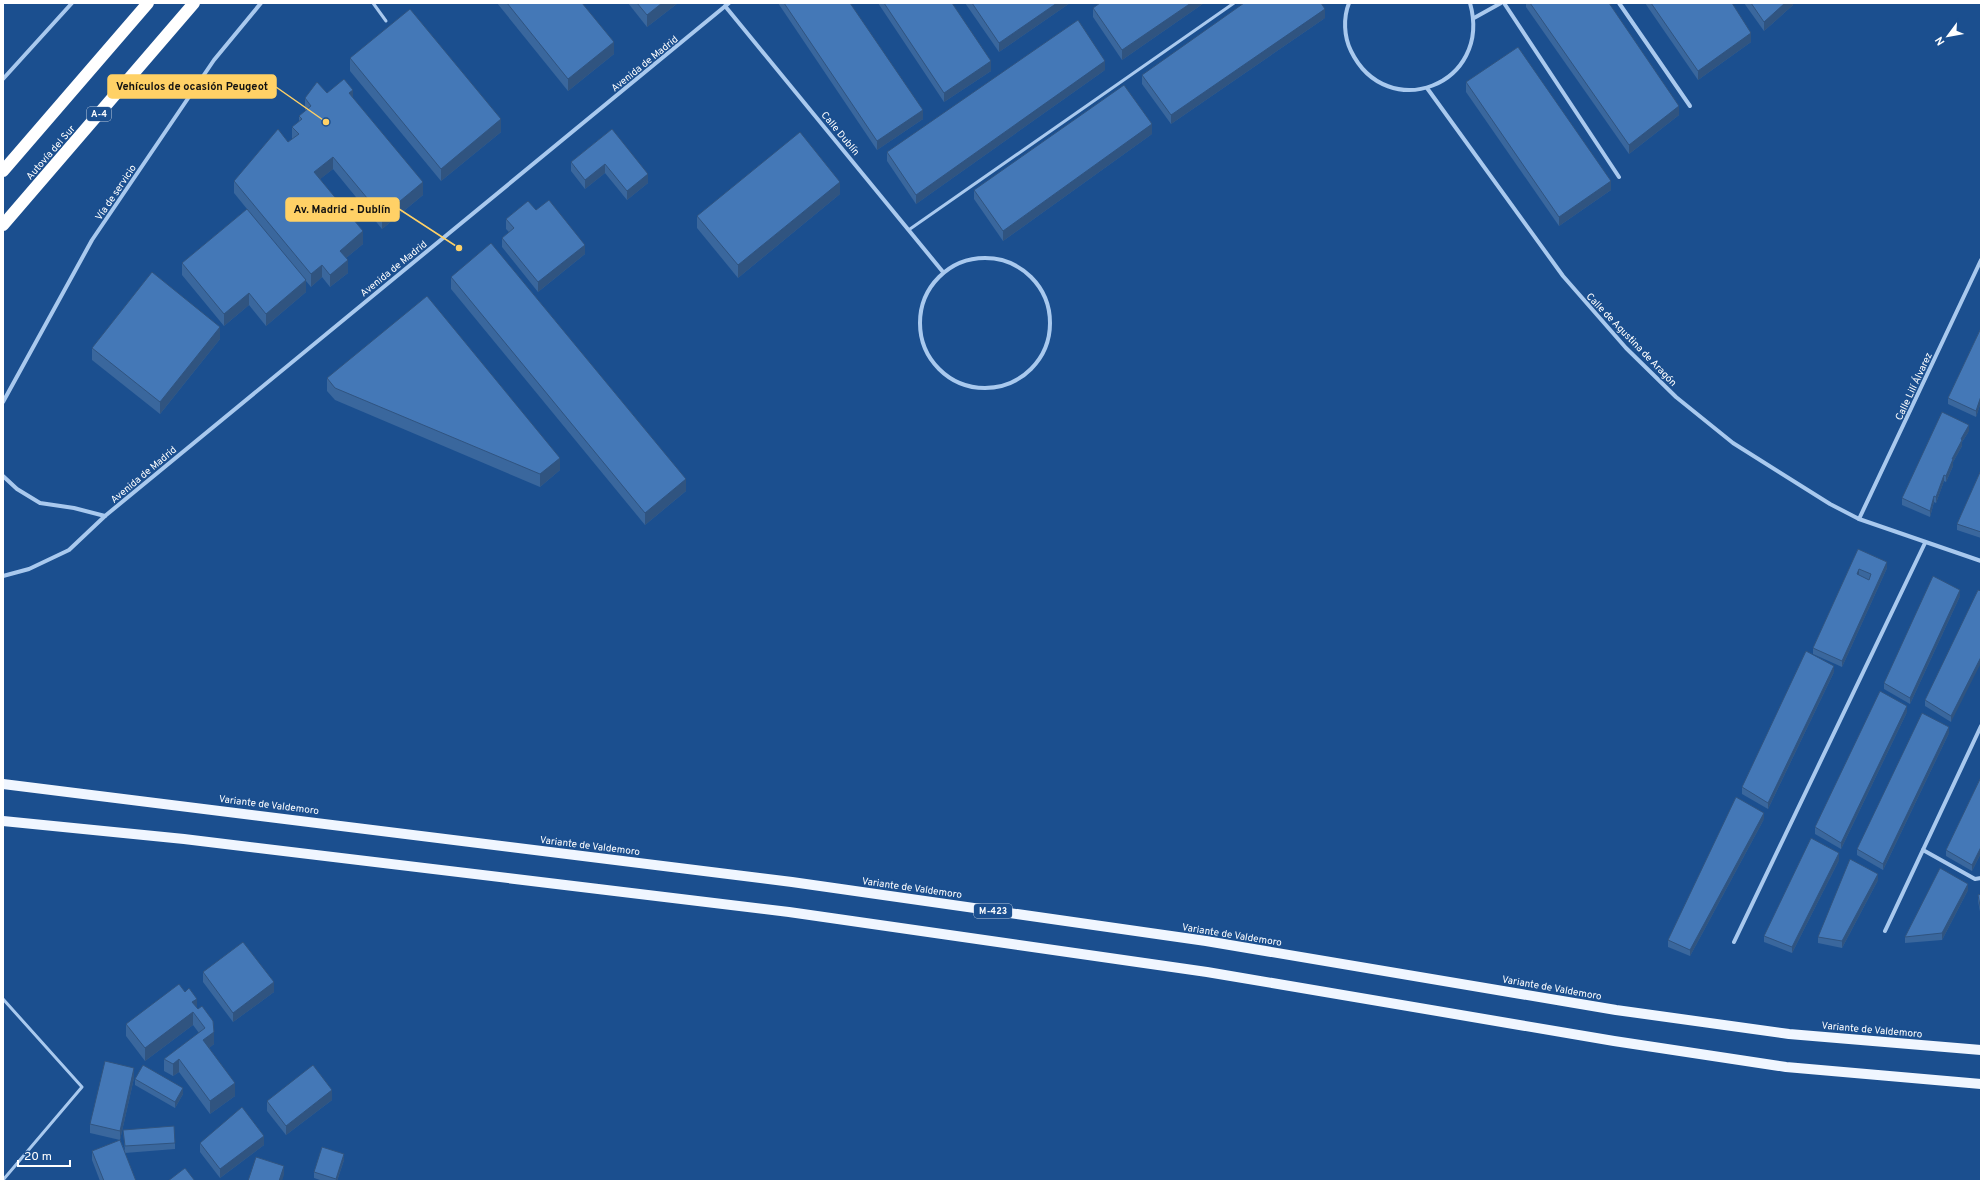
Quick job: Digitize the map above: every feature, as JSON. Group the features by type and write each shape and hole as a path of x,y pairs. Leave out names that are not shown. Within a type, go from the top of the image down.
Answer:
{"highway":[{"path":"3,171 148,3"},
{"name":"Autovía del Sur","path":"3,225 194,3"}],"main road":[{"name":"Variante de Valdemoro","path":"3,784 792,882 1206,941 1616,1010 1789,1034 1981,1050"},
{"path":"3,821 184,839 789,912 1207,972 1786,1067 1981,1084"}],"street":[{"path":"3,79 72,3"},
{"name":"Vía de servicio","path":"3,402 92,240 214,60 261,3"},
{"path":"1349,3 1344,24 1347,44 1356,62 1370,77 1388,86 1407,90 1427,88 1444,80 1461,64 1468,53 1474,36 1474,18 1470,3"},
{"path":"1474,18 1501,3"},
{"path":"1504,3 1619,178"},
{"path":"1619,3 1690,106"},
{"name":"Calle Dublín","path":"727,4 910,229 943,272"},
{"name":"Avenida de Madrid","path":"3,576 29,569 69,550 105,516 727,4"},
{"name":"Calle de Agustina de Aragón","path":"1427,88 1563,276 1626,348 1676,397 1733,443 1824,501 1859,519 1981,561"},
{"path":"969,258 999,258 1026,270 1044,293 1052,322 1046,351 1028,374 1001,387 972,388 945,375 926,353 919,324 925,295 943,272 969,258"},
{"name":"Calle Lilí Álvarez","path":"1859,519 1981,260"},
{"path":"3,476 17,489 40,503 74,508 105,516"},
{"path":"1734,942 1924,542"},
{"path":"1885,931 1981,726"},
{"path":"1923,850 1975,879 1981,878"}],"lane":[{"path":"373,3 386,21"},
{"path":"910,229 1234,3"},
{"path":"3,999 82,1087 3,1180"}],"building":[{"path":"507,3 582,3 614,42 568,79"},
{"path":"637,3 662,3 647,15"},
{"path":"784,3 850,3 923,110 877,141"},
{"path":"884,3 952,3 991,61 944,93"},
{"path":"972,3 1057,3 999,43"},
{"path":"1100,3 1191,3 1122,50 1093,8"},
{"path":"1244,3 1321,3 1325,9 1171,115 1142,75"},
{"path":"1530,3 1609,3 1679,106 1629,145"},
{"path":"1651,3 1732,3 1751,33 1698,71"},
{"path":"1751,3 1785,3 1764,22"},
{"path":"410,9 501,119 441,169 350,58"},
{"path":"1078,20 1105,61 916,195 887,152"},
{"path":"1518,47 1611,181 1559,217 1466,82"},
{"path":"344,79 353,90 349,93 423,182 382,216 333,157 314,172 363,231 340,251 348,260 330,275 322,265 311,274 234,181 278,129 288,142 299,134 292,127 302,119 299,116 311,106 305,98 317,82 327,93"},
{"path":"1124,85 1152,124 1003,231 974,190"},
{"path":"612,129 648,174 627,191 605,164 585,180 571,162"},
{"path":"800,132 840,182 738,265 697,216"},
{"path":"549,200 585,245 538,282 502,238 514,228 506,219 528,201 536,210"},
{"path":"247,209 306,280 266,314 249,293 224,314 182,263"},
{"path":"491,243 686,479 645,513 451,277"},
{"path":"152,272 220,327 160,402 92,348"},
{"path":"427,296 560,458 540,474 335,388 327,378"},
{"path":"1981,328 1981,396 1976,411 1948,398"},
{"path":"1942,412 1969,425 1961,439 1962,440 1952,459 1946,476 1944,475 1936,497 1934,496 1930,511 1902,498"},
{"path":"1981,470 1981,532 1957,524"},
{"path":"1858,549 1887,562 1842,661 1813,648","holes":["1859,569 1871,574 1869,580 1857,574"]},
{"path":"1933,576 1960,590 1910,698 1884,683"},
{"path":"1978,590 1981,591 1981,657 1951,716 1925,700"},
{"path":"1806,651 1834,666 1768,803 1742,787"},
{"path":"1880,691 1907,706 1841,843 1815,827"},
{"path":"1922,713 1949,727 1883,864 1857,849"},
{"path":"1981,777 1981,847 1972,865 1946,850"},
{"path":"1736,797 1764,813 1690,950 1668,940"},
{"path":"1811,838 1839,853 1792,947 1764,936"},
{"path":"1850,859 1878,874 1842,941 1818,937"},
{"path":"1940,868 1968,884 1942,933 1905,937"},
{"path":"1981,894 1981,911 1978,895"},
{"path":"243,942 274,982 233,1013 203,972"},
{"path":"179,984 185,992 189,988 197,999 192,1002 198,1009 202,1006 213,1021 214,1032 203,1040 235,1083 210,1101 179,1059 173,1064 164,1059 205,1028 193,1012 145,1048 126,1024"},
{"path":"105,1061 134,1068 120,1131 90,1124"},
{"path":"143,1065 183,1088 175,1102 135,1079"},
{"path":"313,1065 332,1090 286,1126 267,1101"},
{"path":"242,1107 264,1136 220,1169 200,1143"},
{"path":"174,1126 175,1143 125,1146 123,1130"},
{"path":"120,1140 136,1181 104,1181 92,1151"},
{"path":"322,1147 344,1154 336,1179 314,1172"},
{"path":"256,1157 284,1166 279,1181 248,1181"},
{"path":"185,1168 195,1181 168,1181"}],"place":[{"name":"Vehículos de ocasión Peugeot","path":"326,122"},
{"name":"Av. Madrid - Dublín","path":"459,248"}]}
